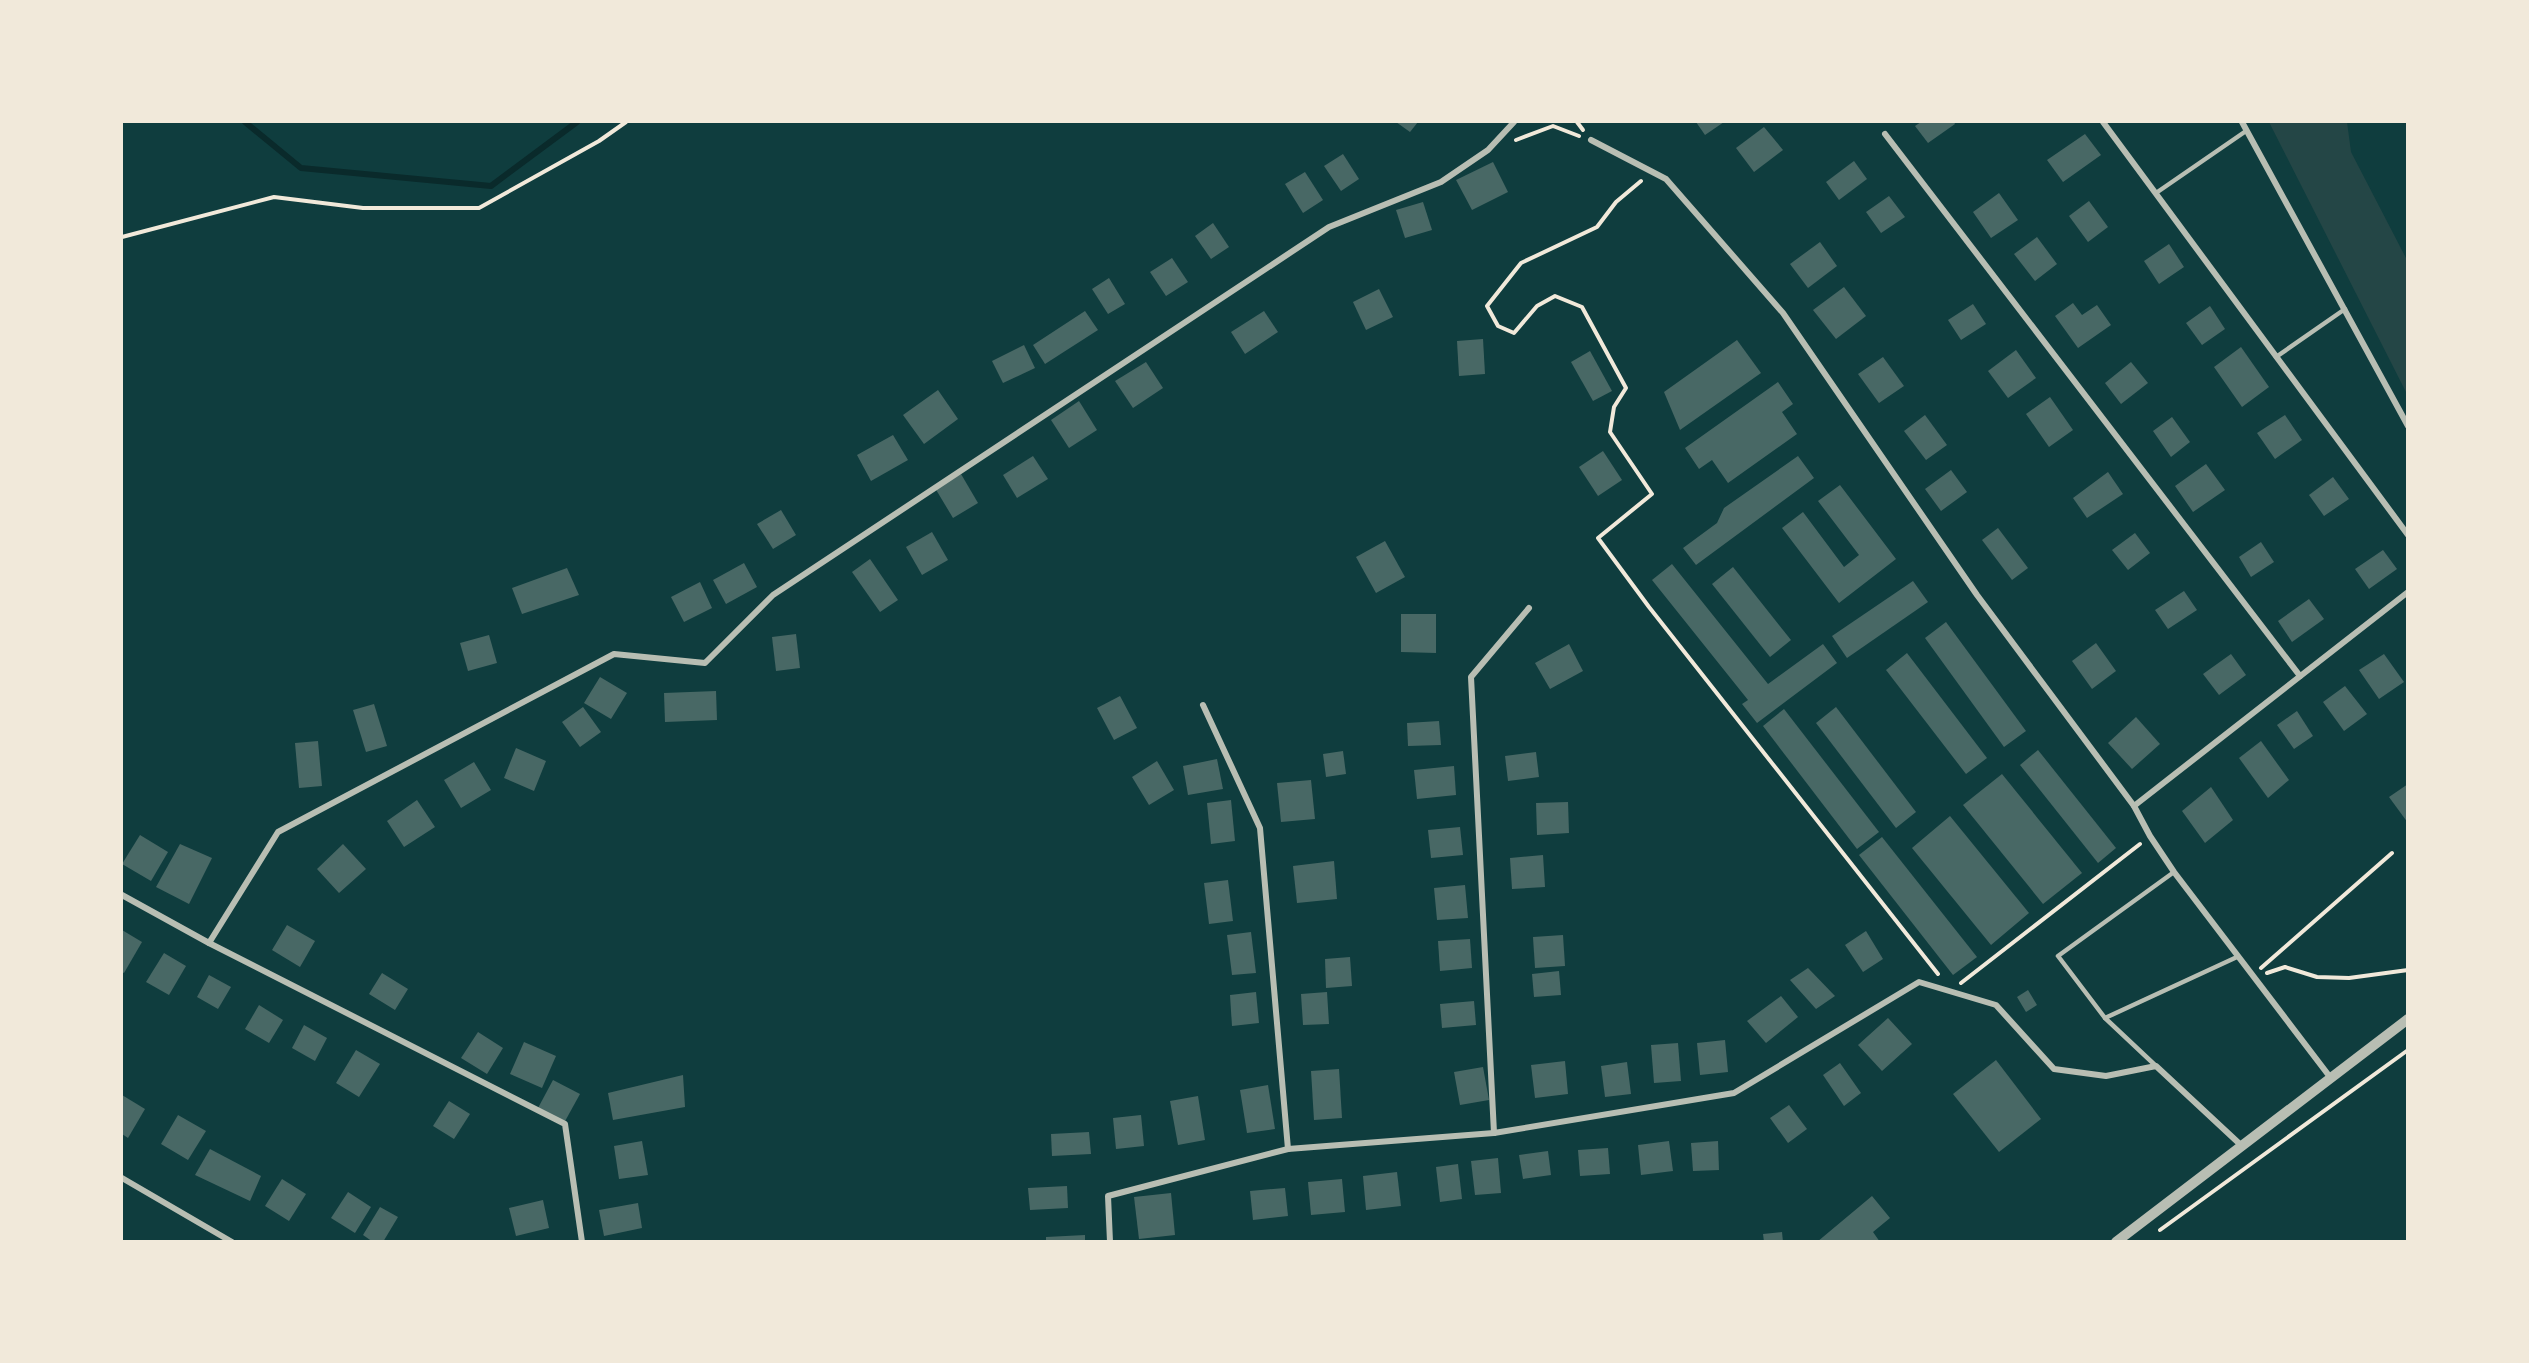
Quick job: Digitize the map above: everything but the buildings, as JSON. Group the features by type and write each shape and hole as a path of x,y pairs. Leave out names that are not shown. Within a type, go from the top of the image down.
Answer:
{"street":[{"path":"209,943 278,832 614,654 705,663 773,595 1329,227 1441,182 1488,150 1514,122"},
{"path":"2103,122 2408,535"},
{"path":"2242,122 2408,426"},
{"path":"1885,134 2300,676"},
{"path":"1591,140 1666,179 1782,313 1977,595 2134,806 2150,836 2174,872 2330,1077"},
{"path":"2134,806 2408,592"},
{"path":"1494,1133 1471,677 1529,608"},
{"path":"1203,705 1260,828 1288,1149"},
{"path":"122,895 209,943 565,1124 582,1242"},
{"path":"1110,1242 1108,1196 1288,1149 1494,1133 1734,1093 1919,982 1996,1005 2054,1069 2106,1076 2156,1066 2243,1147"},
{"path":"2116,1242 2408,1019"},
{"path":"122,1178 232,1242"}],"lane":[{"path":"2156,193 2246,131"},
{"path":"2276,357 2345,309"},
{"path":"2156,1066 2105,1018 2058,956 2174,872"},
{"path":"2105,1018 2237,957"}],"path":[{"path":"122,237 274,197 363,208 479,208 599,141 626,122"},
{"path":"1488,150 1553,126 1591,140"},
{"path":"1652,172 1616,202 1598,227 1521,263 1487,306 1498,326 1514,333 1538,306 1556,296 1582,307 1626,388 1614,407 1610,432 1652,494 1598,538 1649,607 1951,991 2150,836"},
{"path":"2252,977 2392,853"},
{"path":"2252,977 2285,967 2317,977 2349,978 2408,970"},
{"path":"2154,1235 2408,1050"}],"shaded area":[{"path":"2269,122 2347,122 2351,152 2407,260 2407,394"}],"waterway":[{"path":"245,122 301,168 491,186 577,122"}]}
